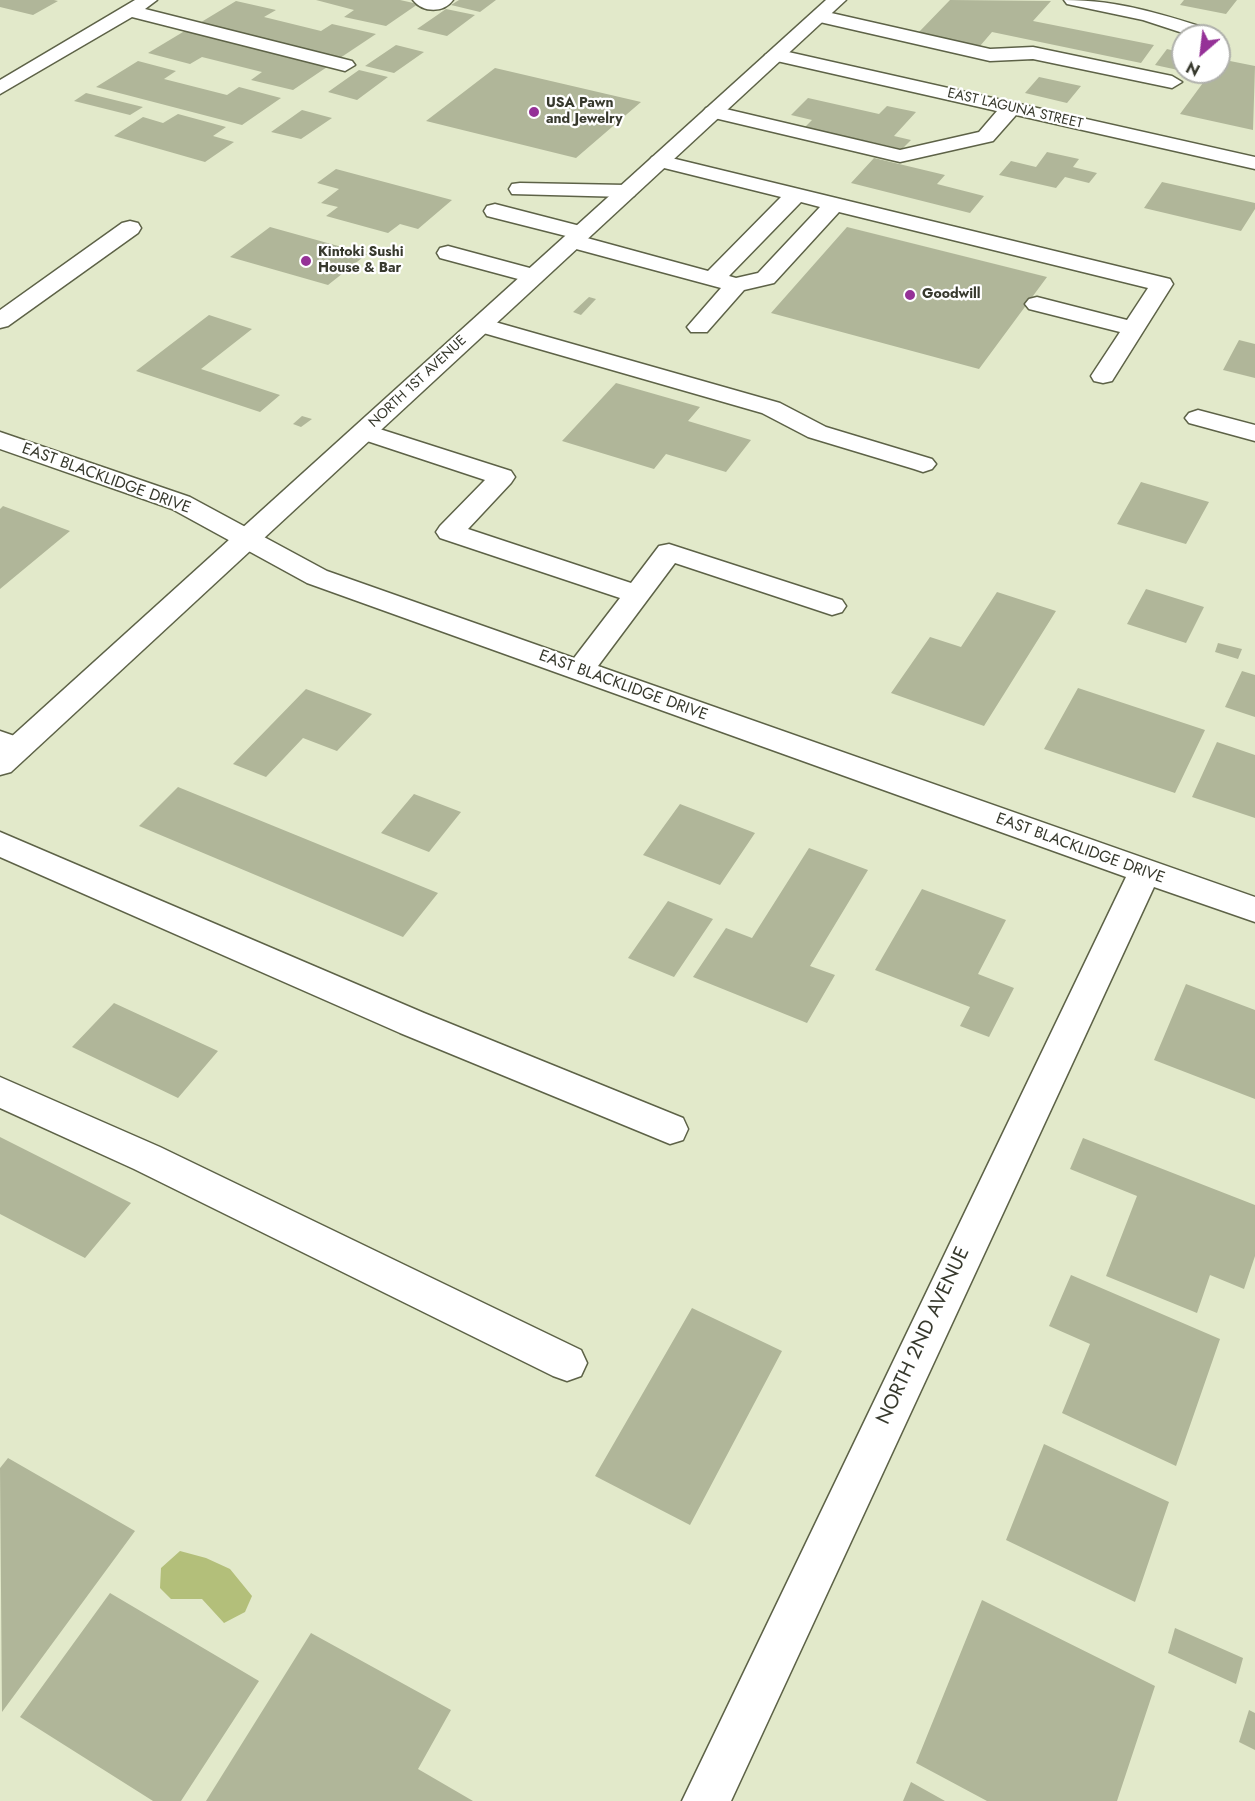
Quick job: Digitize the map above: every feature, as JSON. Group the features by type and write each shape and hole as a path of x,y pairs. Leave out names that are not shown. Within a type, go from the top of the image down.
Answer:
{"street":[{"path":"0,88 148,0"},
{"path":"422,0 437,5 444,0"},
{"name":"NORTH 1ST AVENUE","path":"6,751 247,539 837,0"},
{"path":"1073,0 1147,15 1174,24"},
{"path":"130,11 345,65"},
{"path":"818,16 990,55 1033,53 1171,82"},
{"path":"981,86 1000,54"},
{"name":"EAST LAGUNA STREET","path":"776,55 981,86 1011,108 1255,163"},
{"path":"713,112 900,156 986,137 1011,108"},
{"path":"659,161 1162,284 1103,376"},
{"path":"520,189 626,191"},
{"path":"713,279 796,195"},
{"path":"495,211 736,285 766,278 834,204"},
{"path":"0,321 130,228"},
{"path":"448,253 533,276"},
{"path":"699,327 736,285"},
{"path":"1036,304 1133,328"},
{"path":"481,325 771,408 817,432 923,464"},
{"path":"1198,418 1255,434"},
{"path":"364,432 502,477 450,532 637,594"},
{"name":"EAST BLACKLIDGE DRIVE","path":"0,440 181,503 317,577 1255,910"},
{"path":"579,671 669,552 832,606"},
{"path":"0,844 412,1023 670,1130"},
{"name":"NORTH 2ND AVENUE","path":"706,1801 1144,872"},
{"path":"0,1092 147,1158 567,1363"}],"shaded area":[{"path":"180,1551 206,1558 230,1569 252,1596 245,1612 224,1623 202,1599 171,1599 160,1588 161,1568"}],"building":[{"path":"0,0 58,1 33,15 0,7"},
{"path":"316,0 400,0 418,4 386,26 344,17 354,10"},
{"path":"459,0 496,0 480,12 451,5"},
{"path":"950,0 1051,1 1033,21 1154,45 1141,63 992,32 980,46 918,33"},
{"path":"1184,0 1237,0 1226,14 1180,5"},
{"path":"236,1 276,10 264,17 321,31 332,24 376,34 340,58 198,24"},
{"path":"446,9 475,15 447,36 417,29"},
{"path":"188,29 330,65 293,90 251,80 262,72 202,57 190,64 148,53"},
{"path":"396,45 424,52 394,73 365,66"},
{"path":"1167,49 1171,50 1171,68 1155,65"},
{"path":"138,61 176,71 164,79 227,95 239,87 281,98 242,125 96,87"},
{"path":"1231,61 1255,66 1253,130 1180,114 1202,84 1231,84"},
{"name":"USA Pawn and Jewelry","path":"495,68 641,102 576,158 426,121"},
{"path":"359,70 388,77 357,100 328,92"},
{"path":"1039,77 1081,86 1067,103 1025,93"},
{"path":"86,93 143,107 130,115 74,101"},
{"path":"808,98 879,114 887,106 916,112 894,136 911,140 902,149 805,127 812,120 791,115"},
{"path":"302,110 332,118 301,139 271,132"},
{"path":"178,114 226,127 213,136 234,142 205,162 114,136 143,117 163,123"},
{"path":"1047,152 1079,159 1073,167 1097,173 1089,183 1065,177 1056,188 999,175 1011,161 1036,167"},
{"path":"874,158 945,175 937,184 984,196 970,213 851,183"},
{"path":"336,169 452,200 418,229 400,224 388,233 326,216 338,207 321,203 339,189 317,183"},
{"path":"1162,182 1255,203 1255,209 1241,231 1144,208"},
{"path":"270,227 367,254 328,285 230,257"},
{"name":"Goodwill","path":"847,227 1047,277 979,369 771,313"},
{"path":"589,297 596,299 581,315 573,312"},
{"path":"209,315 252,329 201,369 280,395 260,412 136,371"},
{"path":"1239,340 1255,344 1255,378 1223,370"},
{"path":"616,383 700,407 688,421 751,440 726,472 666,454 654,469 562,441"},
{"path":"302,416 312,419 301,427 293,424"},
{"path":"1141,482 1209,502 1186,544 1117,524"},
{"path":"3,506 70,531 0,589 0,509"},
{"path":"1146,589 1204,607 1186,643 1127,624"},
{"path":"997,592 1056,611 984,726 891,693 930,637 961,647"},
{"path":"1218,643 1242,649 1238,659 1215,652"},
{"path":"1242,671 1255,675 1255,717 1225,707"},
{"path":"1078,688 1205,730 1175,793 1044,749"},
{"path":"306,689 372,714 337,751 303,738 266,777 233,764"},
{"path":"1217,742 1255,755 1255,818 1192,797"},
{"path":"178,787 438,893 403,937 139,826"},
{"path":"414,794 461,812 429,852 381,833"},
{"path":"680,804 755,833 720,885 643,855"},
{"path":"809,848 868,870 810,966 835,975 807,1023 693,977 726,928 752,938"},
{"path":"922,889 1006,920 978,974 1014,988 989,1037 960,1026 970,1007 875,970"},
{"path":"668,901 713,919 674,977 628,958"},
{"path":"1186,984 1255,1010 1255,1099 1154,1060"},
{"path":"114,1003 218,1051 178,1098 72,1047"},
{"path":"0,1137 131,1203 85,1258 0,1214"},
{"path":"1083,1138 1255,1205 1255,1256 1244,1289 1210,1275 1197,1313 1106,1276 1137,1196 1070,1169"},
{"path":"1071,1275 1220,1339 1176,1466 1062,1413 1090,1344 1049,1326"},
{"path":"692,1308 782,1351 690,1525 595,1476"},
{"path":"1044,1444 1169,1502 1135,1602 1006,1540"},
{"path":"8,1458 135,1531 2,1712 0,1468"},
{"path":"110,1593 259,1681 181,1801 153,1801 20,1717"},
{"path":"982,1600 1155,1686 1117,1801 987,1801 916,1763"},
{"path":"1175,1628 1243,1658 1236,1684 1168,1653"},
{"path":"311,1633 451,1710 418,1769 473,1801 206,1801"},
{"path":"1249,1710 1255,1713 1255,1750 1239,1742"},
{"path":"911,1782 945,1801 903,1801"}],"place":[{"name":"USA Pawn and Jewelry","path":"534,112"},
{"name":"Kintoki Sushi House & Bar","path":"306,261"},
{"name":"Goodwill","path":"910,295"}]}
